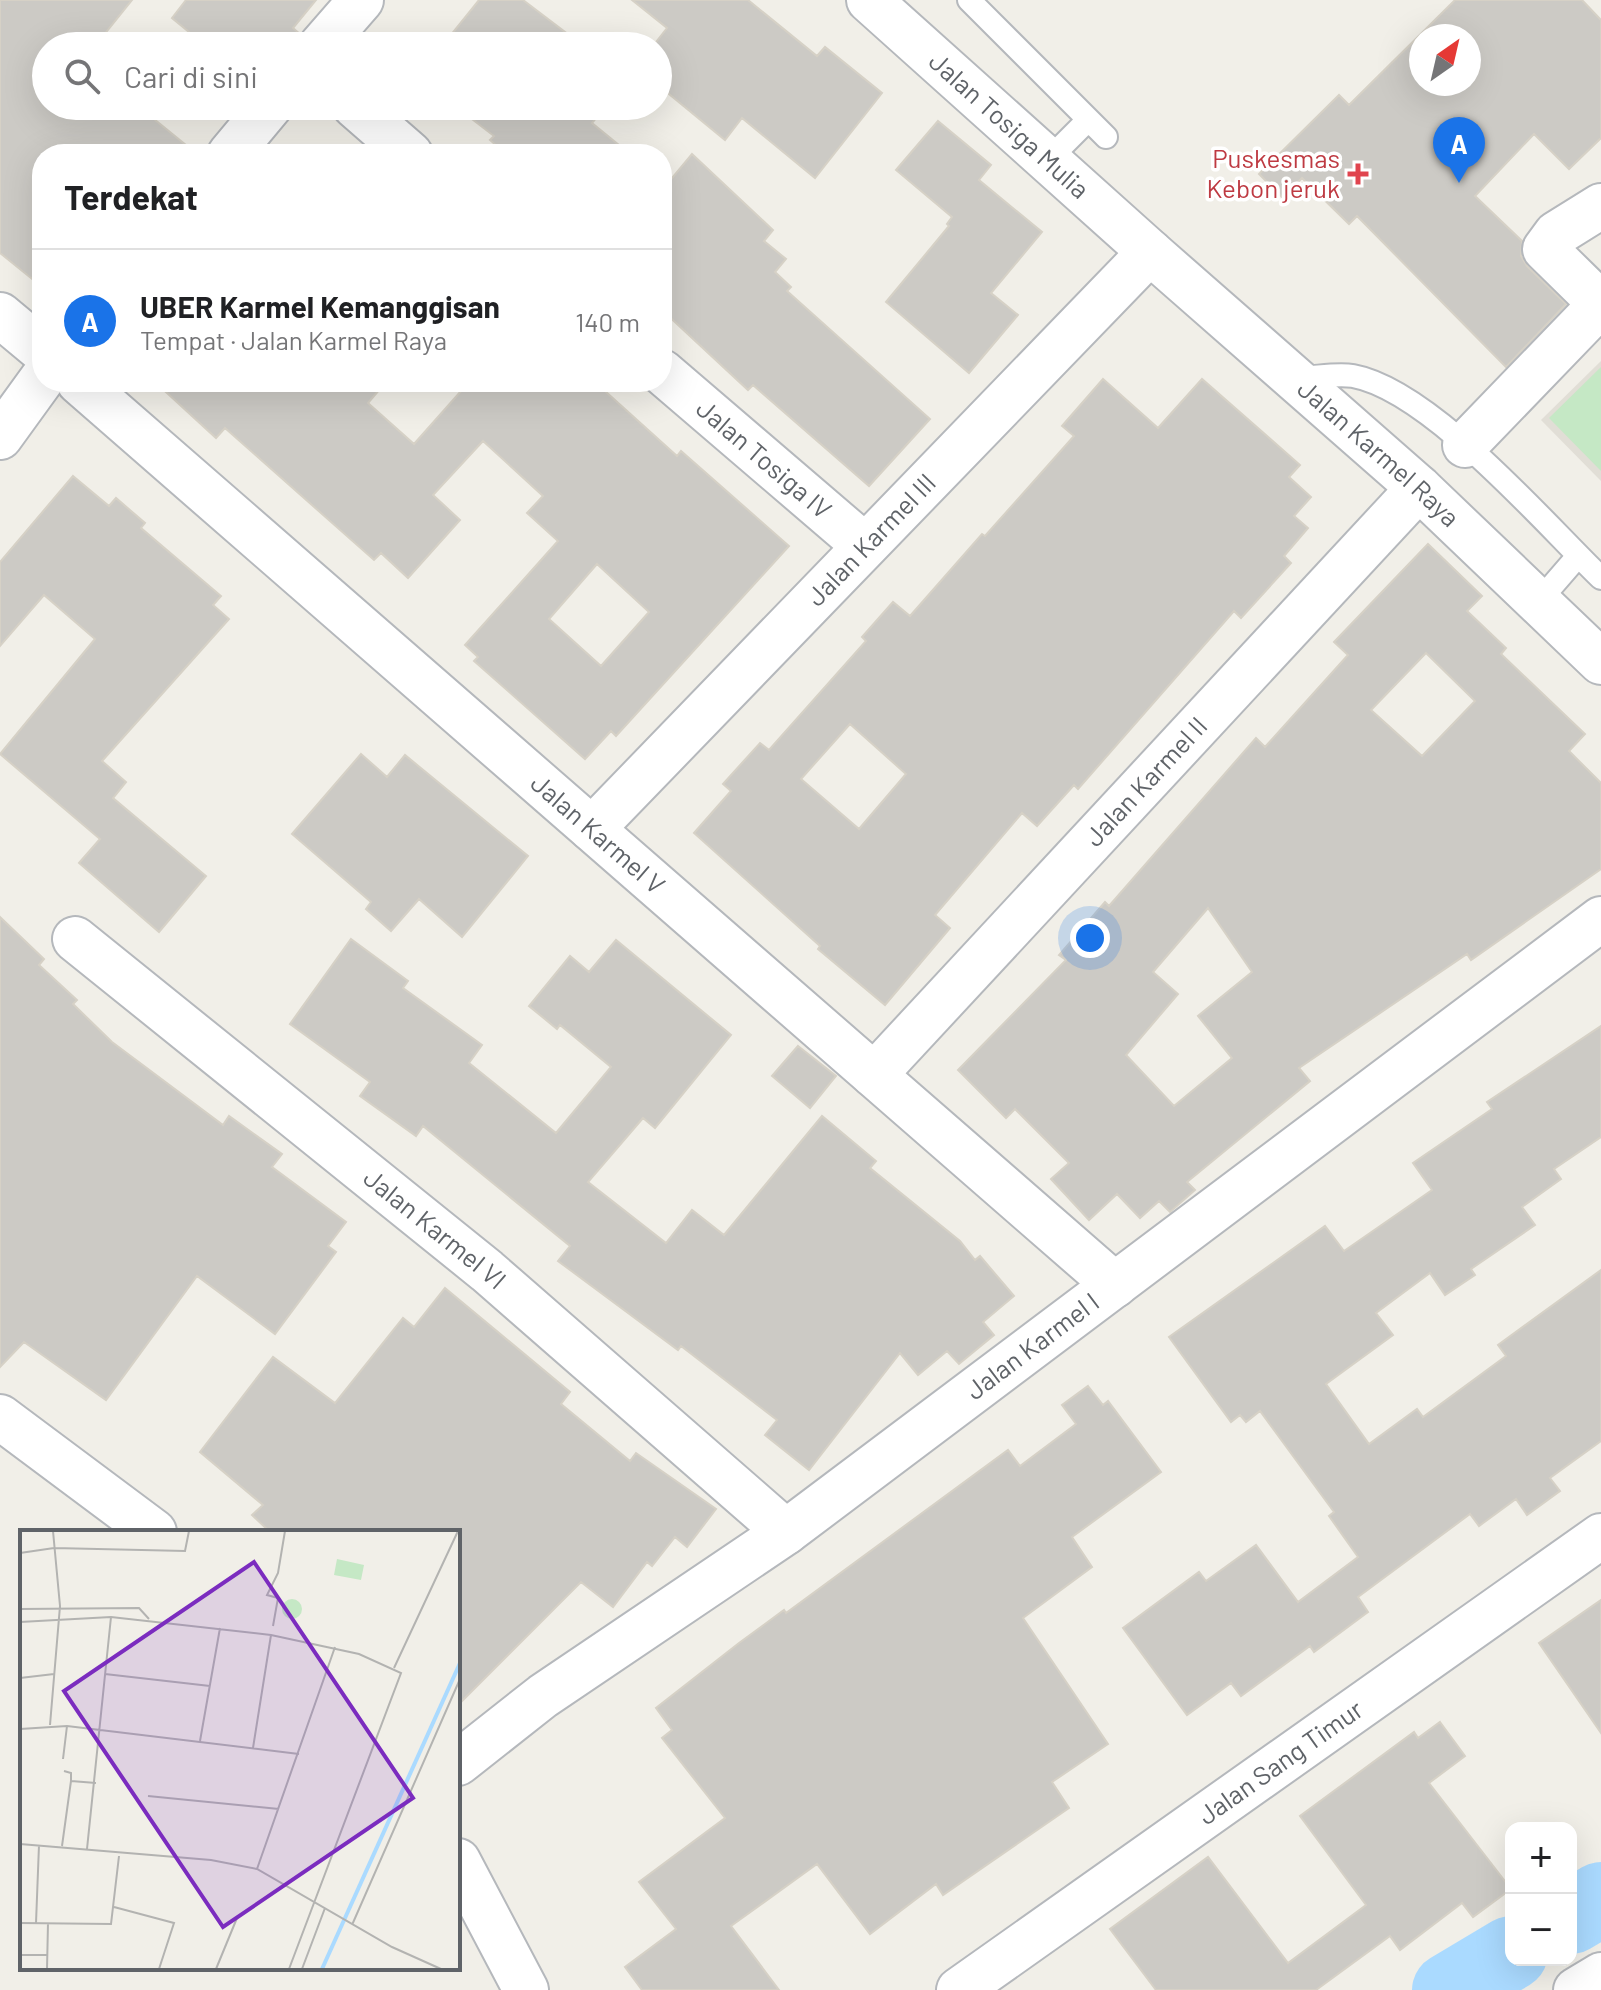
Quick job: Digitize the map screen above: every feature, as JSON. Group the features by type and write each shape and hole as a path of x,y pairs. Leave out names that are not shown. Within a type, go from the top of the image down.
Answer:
{"street":[{"path":"333,32 361,0"},
{"name":"Jalan Tosiga Mulia","path":"869,0 1150,252"},
{"path":"238,144 258,120"},
{"path":"371,120 399,144"},
{"path":"1465,445 1601,304 1545,249 1556,234 1601,206"},
{"name":"Jalan Karmel Raya","path":"1150,252 1419,488 1601,662"},
{"name":"Jalan Karmel III","path":"592,829 1150,252"},
{"path":"0,315 32,342"},
{"name":"Jalan Tosiga IV","path":"672,381 865,546"},
{"path":"0,437 33,392"},
{"name":"Jalan Karmel V","path":"90,392 1115,1285"},
{"name":"Jalan Karmel II","path":"874,1075 1419,488"},
{"name":"Jalan Karmel I","path":"460,1761 543,1696 786,1532 1601,919"},
{"name":"Jalan Karmel VI","path":"75,939 487,1271 786,1532"},
{"path":"0,1417 151,1530"},
{"name":"Jalan Sang Timur","path":"959,1990 1601,1536"},
{"path":"460,1865 526,1990"},
{"path":"1576,1990 1601,1975"}],"lane":[{"path":"969,0 1106,137"},
{"path":"1049,159 1088,120"},
{"path":"1293,378 1353,376 1412,400 1465,445 1601,578"},
{"path":"1539,601 1578,556"}],"shaded area":[{"path":"1601,361 1601,481 1541,420"}],"green space":[{"path":"1601,367 1601,471 1549,418"}],"building":[{"path":"0,0 132,0 106,32 32,32 32,120 155,120 185,144 32,144 32,279 0,253"},
{"path":"186,0 316,0 293,28 298,32 189,32 172,18"},
{"path":"479,0 523,0 565,32 453,32"},
{"path":"632,0 748,0 817,56 825,47 882,93 815,178 742,118 725,140 672,96 672,32 664,32 667,28"},
{"path":"1455,0 1582,0 1601,20 1601,138 1569,169 1534,134 1475,196 1522,241 1521,256 1527,266 1566,304 1506,367 1357,216 1349,224 1302,178 1283,198 1259,174 1339,95 1349,105 1409,46 1409,96 1481,96 1481,24 1431,24"},
{"path":"473,120 594,120 592,123 618,144 495,144 490,140 494,136"},
{"path":"938,121 991,165 979,180 1042,232 991,293 1018,315 969,373 886,302 949,226 947,224 952,217 896,170"},
{"path":"692,154 773,230 764,241 786,259 775,272 791,287 787,291 930,419 869,486 753,385 748,390 672,319 672,178"},
{"path":"1103,379 1158,428 1202,379 1300,465 1289,477 1311,497 1294,516 1308,528 1284,556 1291,563 1241,618 1234,611 1078,789 1074,785 1037,826 1022,813 935,915 950,928 885,1005 818,949 820,946 694,833 731,791 723,784 760,743 769,750 866,641 862,637 893,602 910,616 982,534 985,536 1074,436 1062,426","holes":["850,724 906,774 859,829 801,779"]},
{"path":"166,392 377,392 368,403 414,444 460,392 606,392 677,456 681,451 789,546 616,736 611,731 585,759 474,661 478,657 465,645 558,541 527,513 543,496 483,441 433,495 460,520 408,578 381,553 374,560 225,428 216,438","holes":["597,564 649,612 601,666 549,619"]},
{"path":"73,476 109,506 116,498 145,523 141,528 221,596 213,605 229,619 102,761 126,782 113,798 206,876 159,932 79,863 100,839 0,754 95,639 44,595 0,646 0,562"},
{"path":"1428,544 1482,596 1467,611 1506,648 1501,654 1585,734 1569,751 1601,783 1601,869 1471,960 1467,954 1299,1068 1310,1081 1187,1182 1195,1190 1170,1212 1159,1201 1140,1218 1117,1194 1089,1220 1051,1179 1069,1163 1015,1109 1006,1118 958,1070 1066,960 1059,955 1105,902 1109,906 1256,738 1265,747 1348,655 1334,642","holes":["1426,653 1475,701 1422,756 1371,710","1208,908 1252,972 1198,1016 1232,1058 1174,1106 1126,1055 1178,994 1153,972"]},
{"path":"361,754 387,777 405,755 528,856 462,937 419,899 391,931 366,909 371,902 292,834"},
{"path":"0,917 44,959 39,965 77,1000 73,1004 112,1042 223,1125 229,1116 282,1154 272,1167 346,1222 328,1246 336,1252 275,1334 197,1276 106,1400 24,1342 0,1367"},
{"path":"351,939 408,981 403,988 482,1045 469,1063 556,1133 611,1067 560,1025 557,1029 529,1006 570,956 589,972 616,940 731,1035 655,1128 643,1118 588,1182 666,1243 692,1210 724,1235 822,1116 876,1161 870,1168 960,1241 975,1260 980,1256 1014,1296 983,1322 994,1335 959,1364 947,1351 918,1375 900,1353 809,1470 765,1435 777,1420 681,1346 678,1350 558,1261 570,1246 423,1126 416,1136 360,1096 370,1082 290,1024"},
{"path":"1601,1026 1601,1137 1554,1169 1561,1179 1522,1207 1535,1225 1471,1269 1475,1275 1445,1295 1430,1273 1376,1313 1393,1335 1326,1384 1369,1444 1417,1409 1423,1417 1506,1356 1498,1345 1601,1270 1601,1441 1550,1478 1560,1491 1527,1515 1516,1499 1479,1526 1470,1514 1358,1597 1368,1612 1314,1652 1310,1646 1241,1696 1231,1683 1187,1715 1123,1628 1199,1572 1206,1581 1256,1545 1298,1602 1358,1557 1329,1516 1334,1512 1260,1411 1246,1422 1240,1415 1231,1422 1169,1337 1325,1226 1344,1251 1432,1190 1413,1163 1492,1109 1487,1102"},
{"path":"798,1046 836,1076 810,1108 772,1076"},
{"path":"445,1288 570,1392 561,1404 630,1461 636,1453 716,1509 687,1547 675,1537 652,1566 647,1562 613,1607 581,1582 460,1703 460,1530 268,1530 252,1515 263,1505 200,1452 273,1357 335,1403 403,1318 414,1327"},
{"path":"1088,1386 1103,1405 1108,1401 1161,1472 1072,1537 1092,1567 1023,1618 1108,1744 1052,1782 1069,1808 943,1895 936,1884 870,1934 817,1864 731,1926 779,1990 642,1990 625,1967 676,1929 639,1882 725,1818 662,1738 672,1730 656,1708 784,1610 786,1613 1008,1450 1020,1466 1076,1424 1062,1405"},
{"path":"1601,1600 1601,1733 1539,1643"},
{"path":"1440,1722 1465,1756 1429,1783 1505,1881 1505,1893 1473,1917 1462,1903 1400,1950 1390,1936 1316,1990 1156,1990 1110,1929 1208,1857 1288,1963 1366,1905 1300,1816 1414,1732 1418,1738"}],"waterway":[{"path":"1577,1913 1601,1899"},
{"path":"1449,1990 1505,1957"}],"place":[{"name":"Puskesmas Kebon jeruk","path":"1358,174"},
{"name":"UBER Karmel Kemanggisan","path":"1459,183"}]}
